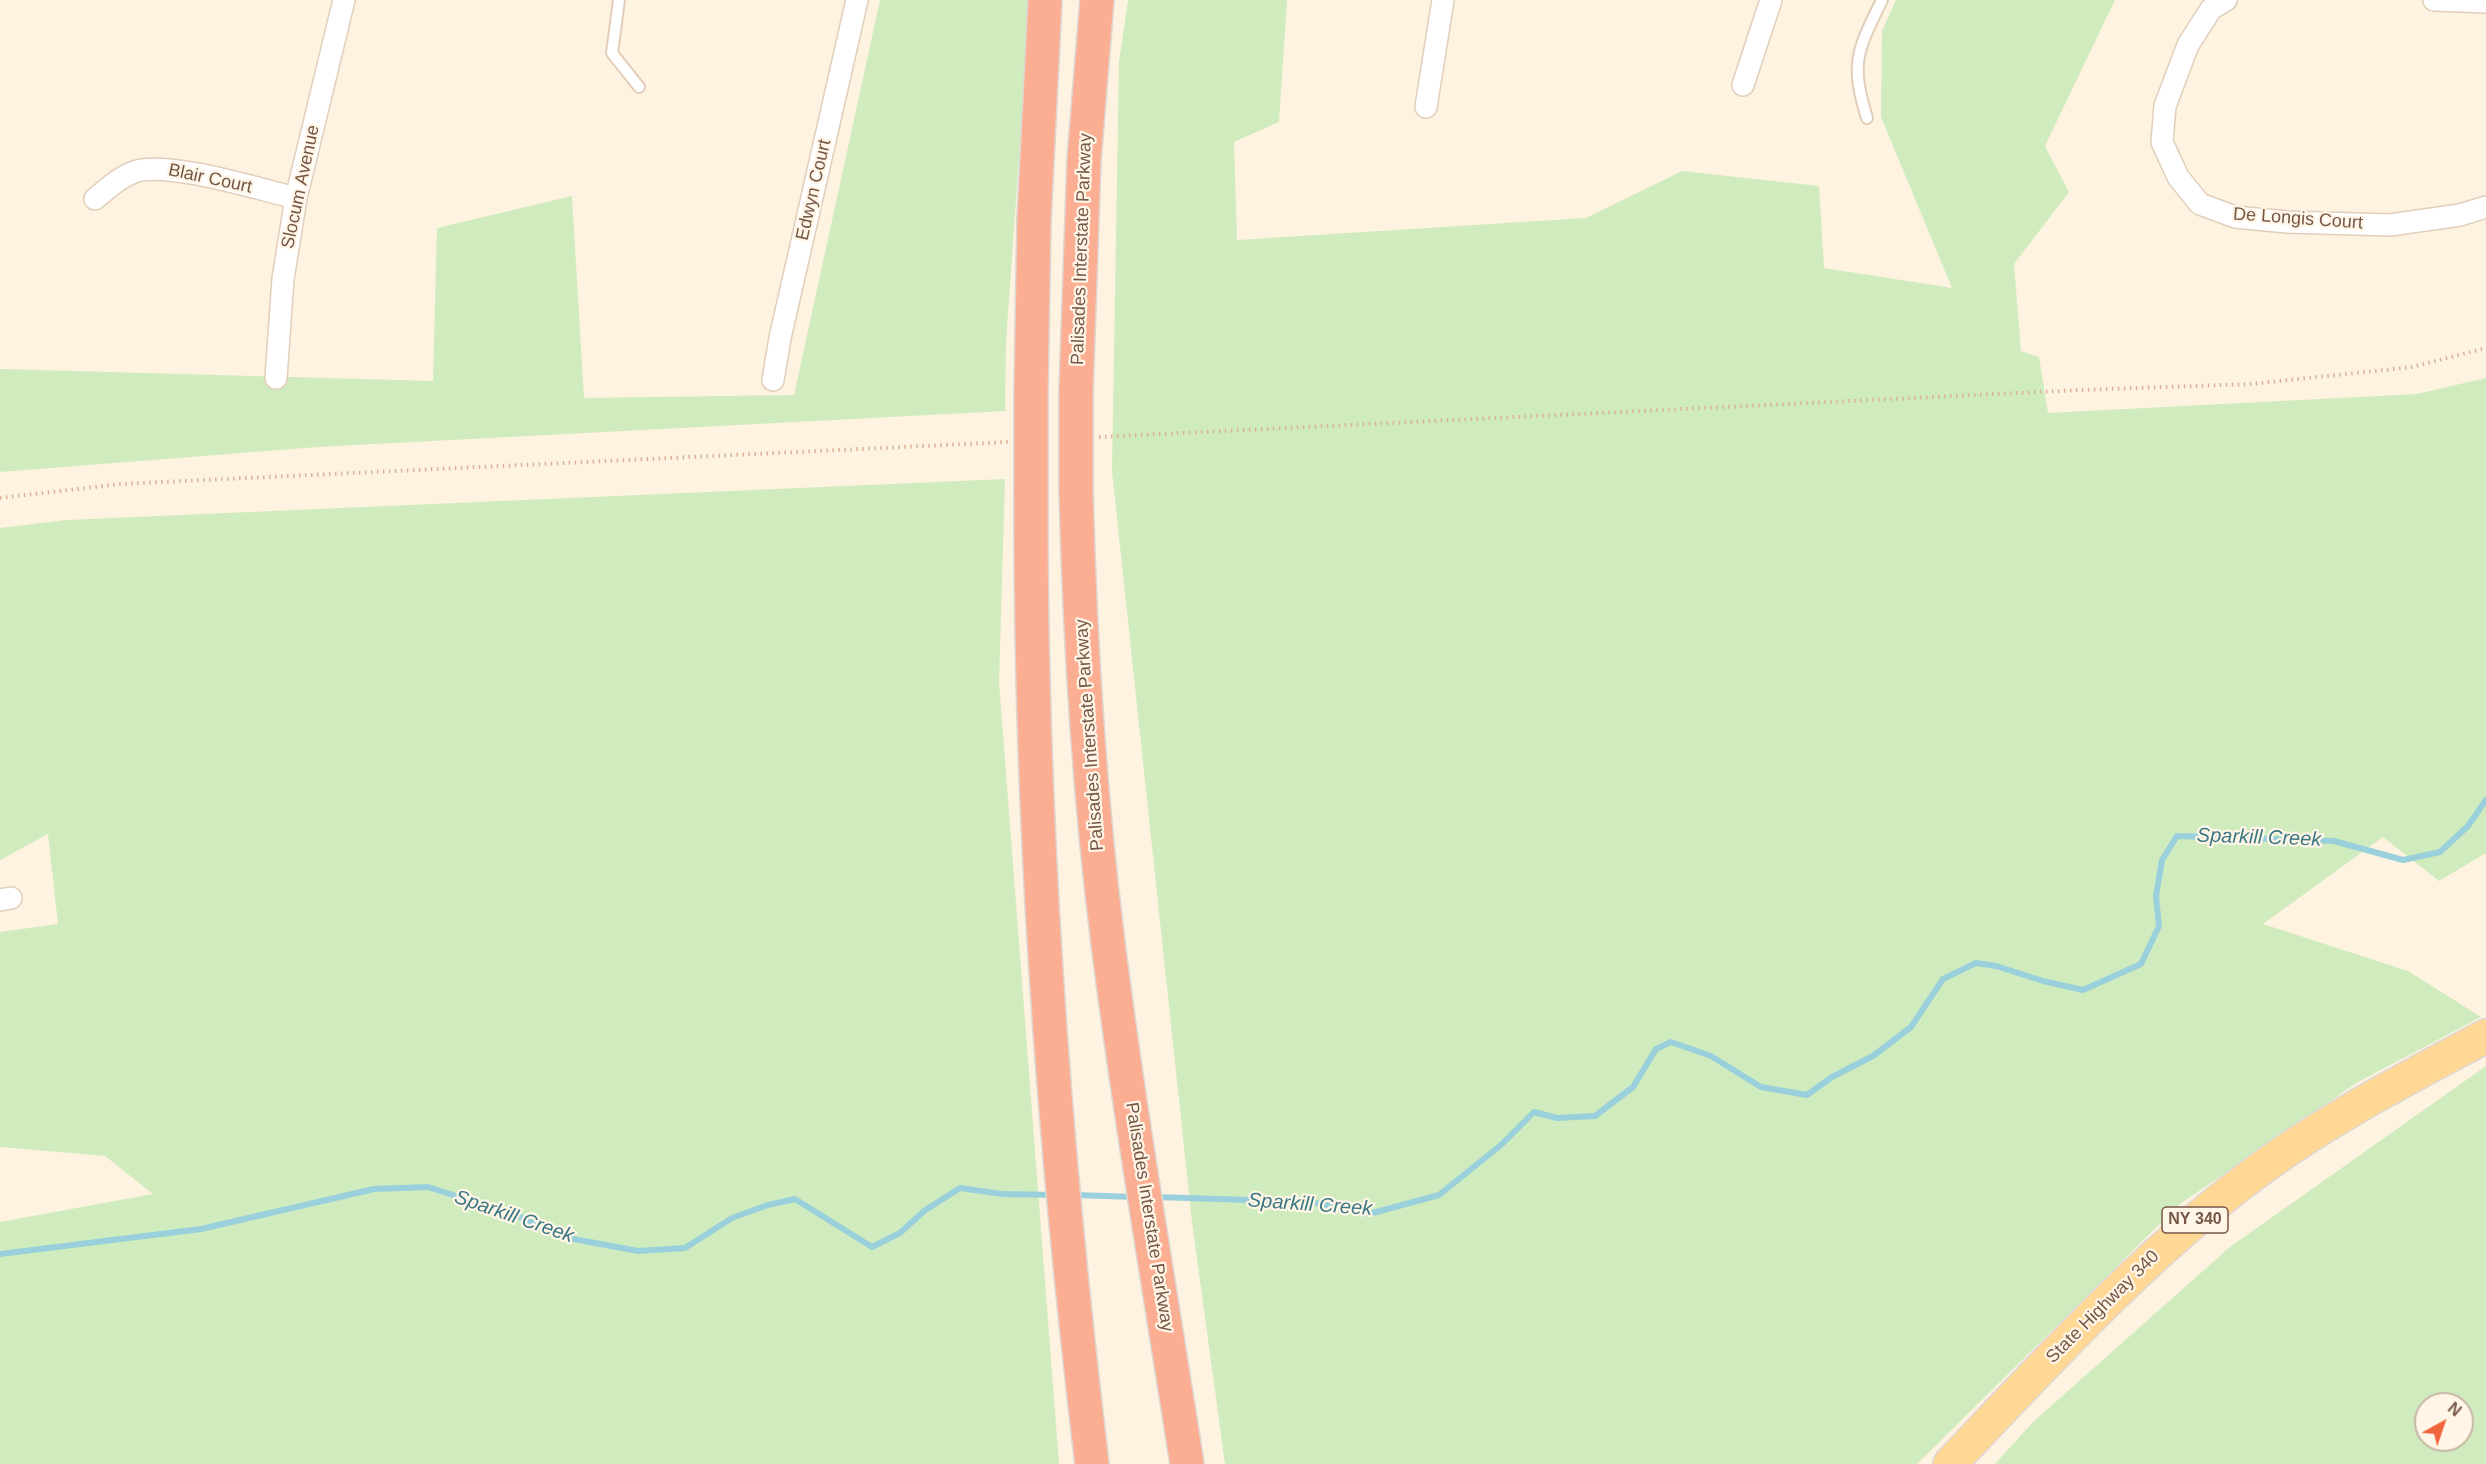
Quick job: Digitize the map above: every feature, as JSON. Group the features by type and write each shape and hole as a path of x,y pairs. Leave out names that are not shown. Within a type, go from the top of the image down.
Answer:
{"highway":[{"path":"1045,0 1035,198 1031,393 1034,711 1047,975 1069,1251 1092,1464"},
{"name":"Palisades Interstate Parkway","path":"1097,0 1084,170 1076,391 1076,491 1087,728 1107,930 1131,1107 1187,1464"}],"main road":[{"name":"State Highway 340","path":"1950,1464 2103,1305 2191,1223 2263,1166 2361,1102 2486,1036"}],"street":[{"name":"Slocum Avenue","path":"276,378 283,279 296,198 344,0"},
{"name":"Edwyn Court","path":"773,380 780,338 857,0"},
{"path":"1426,107 1443,0"},
{"path":"1743,86 1771,0"},
{"name":"De Longis Court","path":"2226,0 2211,9 2188,45 2165,106 2162,142 2178,177 2200,204 2235,217 2287,222 2390,225 2460,215 2486,207"},
{"path":"2434,0 2486,2"},
{"name":"Blair Court","path":"95,199 116,181 138,171 168,168 296,198"}],"lane":[{"path":"619,0 612,52 639,87"},
{"path":"1867,118 1858,90 1856,67 1862,40 1882,0"}],"path":[{"path":"1090,438 2067,390 2251,384 2412,367 2486,348"},
{"path":"0,498 120,484 1018,441"}],"green space":[{"path":"880,0 1030,0 1006,342 1005,411 318,447 0,472 0,369 433,381 437,228 572,196 584,398 794,395"},
{"path":"1128,0 1287,0 1279,122 1234,142 1237,240 1586,218 1682,171 1819,186 1824,268 1952,288 1881,117 1882,31 1896,0 2115,0 2045,146 2069,192 2014,264 2021,351 2039,357 2048,413 2417,394 2486,378 2486,853 2439,881 2383,837 2263,924 2408,971 2481,1017 2358,1082 2180,1204 1917,1464 1225,1464 1192,1222 1112,471 1119,62"},
{"path":"1005,479 999,682 1059,1464 0,1464 0,1222 153,1194 105,1156 0,1147 0,932 58,924 48,834 0,860 0,528 67,520"},
{"path":"2486,1066 2486,1464 1995,1464 2033,1422 2230,1247"}],"waterway":[{"name":"Sparkill Creek","path":"1155,1197 1312,1202 1369,1214 1439,1195 1501,1145 1534,1112 1557,1118 1595,1116 1633,1087 1656,1049 1671,1042 1711,1056 1761,1087 1807,1095 1832,1077 1873,1056 1911,1027 1943,979 1976,963 1996,966 2043,981 2083,990 2141,964 2159,926 2156,896 2162,860 2177,836 2334,841 2403,860 2440,852 2468,826 2486,800"},
{"name":"Sparkill Creek","path":"0,1254 201,1229 374,1189 428,1187 518,1216 563,1237 638,1251 685,1248 732,1218 768,1205 795,1199 872,1247 900,1233 924,1211 960,1188 1002,1194 1055,1195"},
{"name":"Sparkill Creek","path":"1074,1195 1136,1197"}]}
